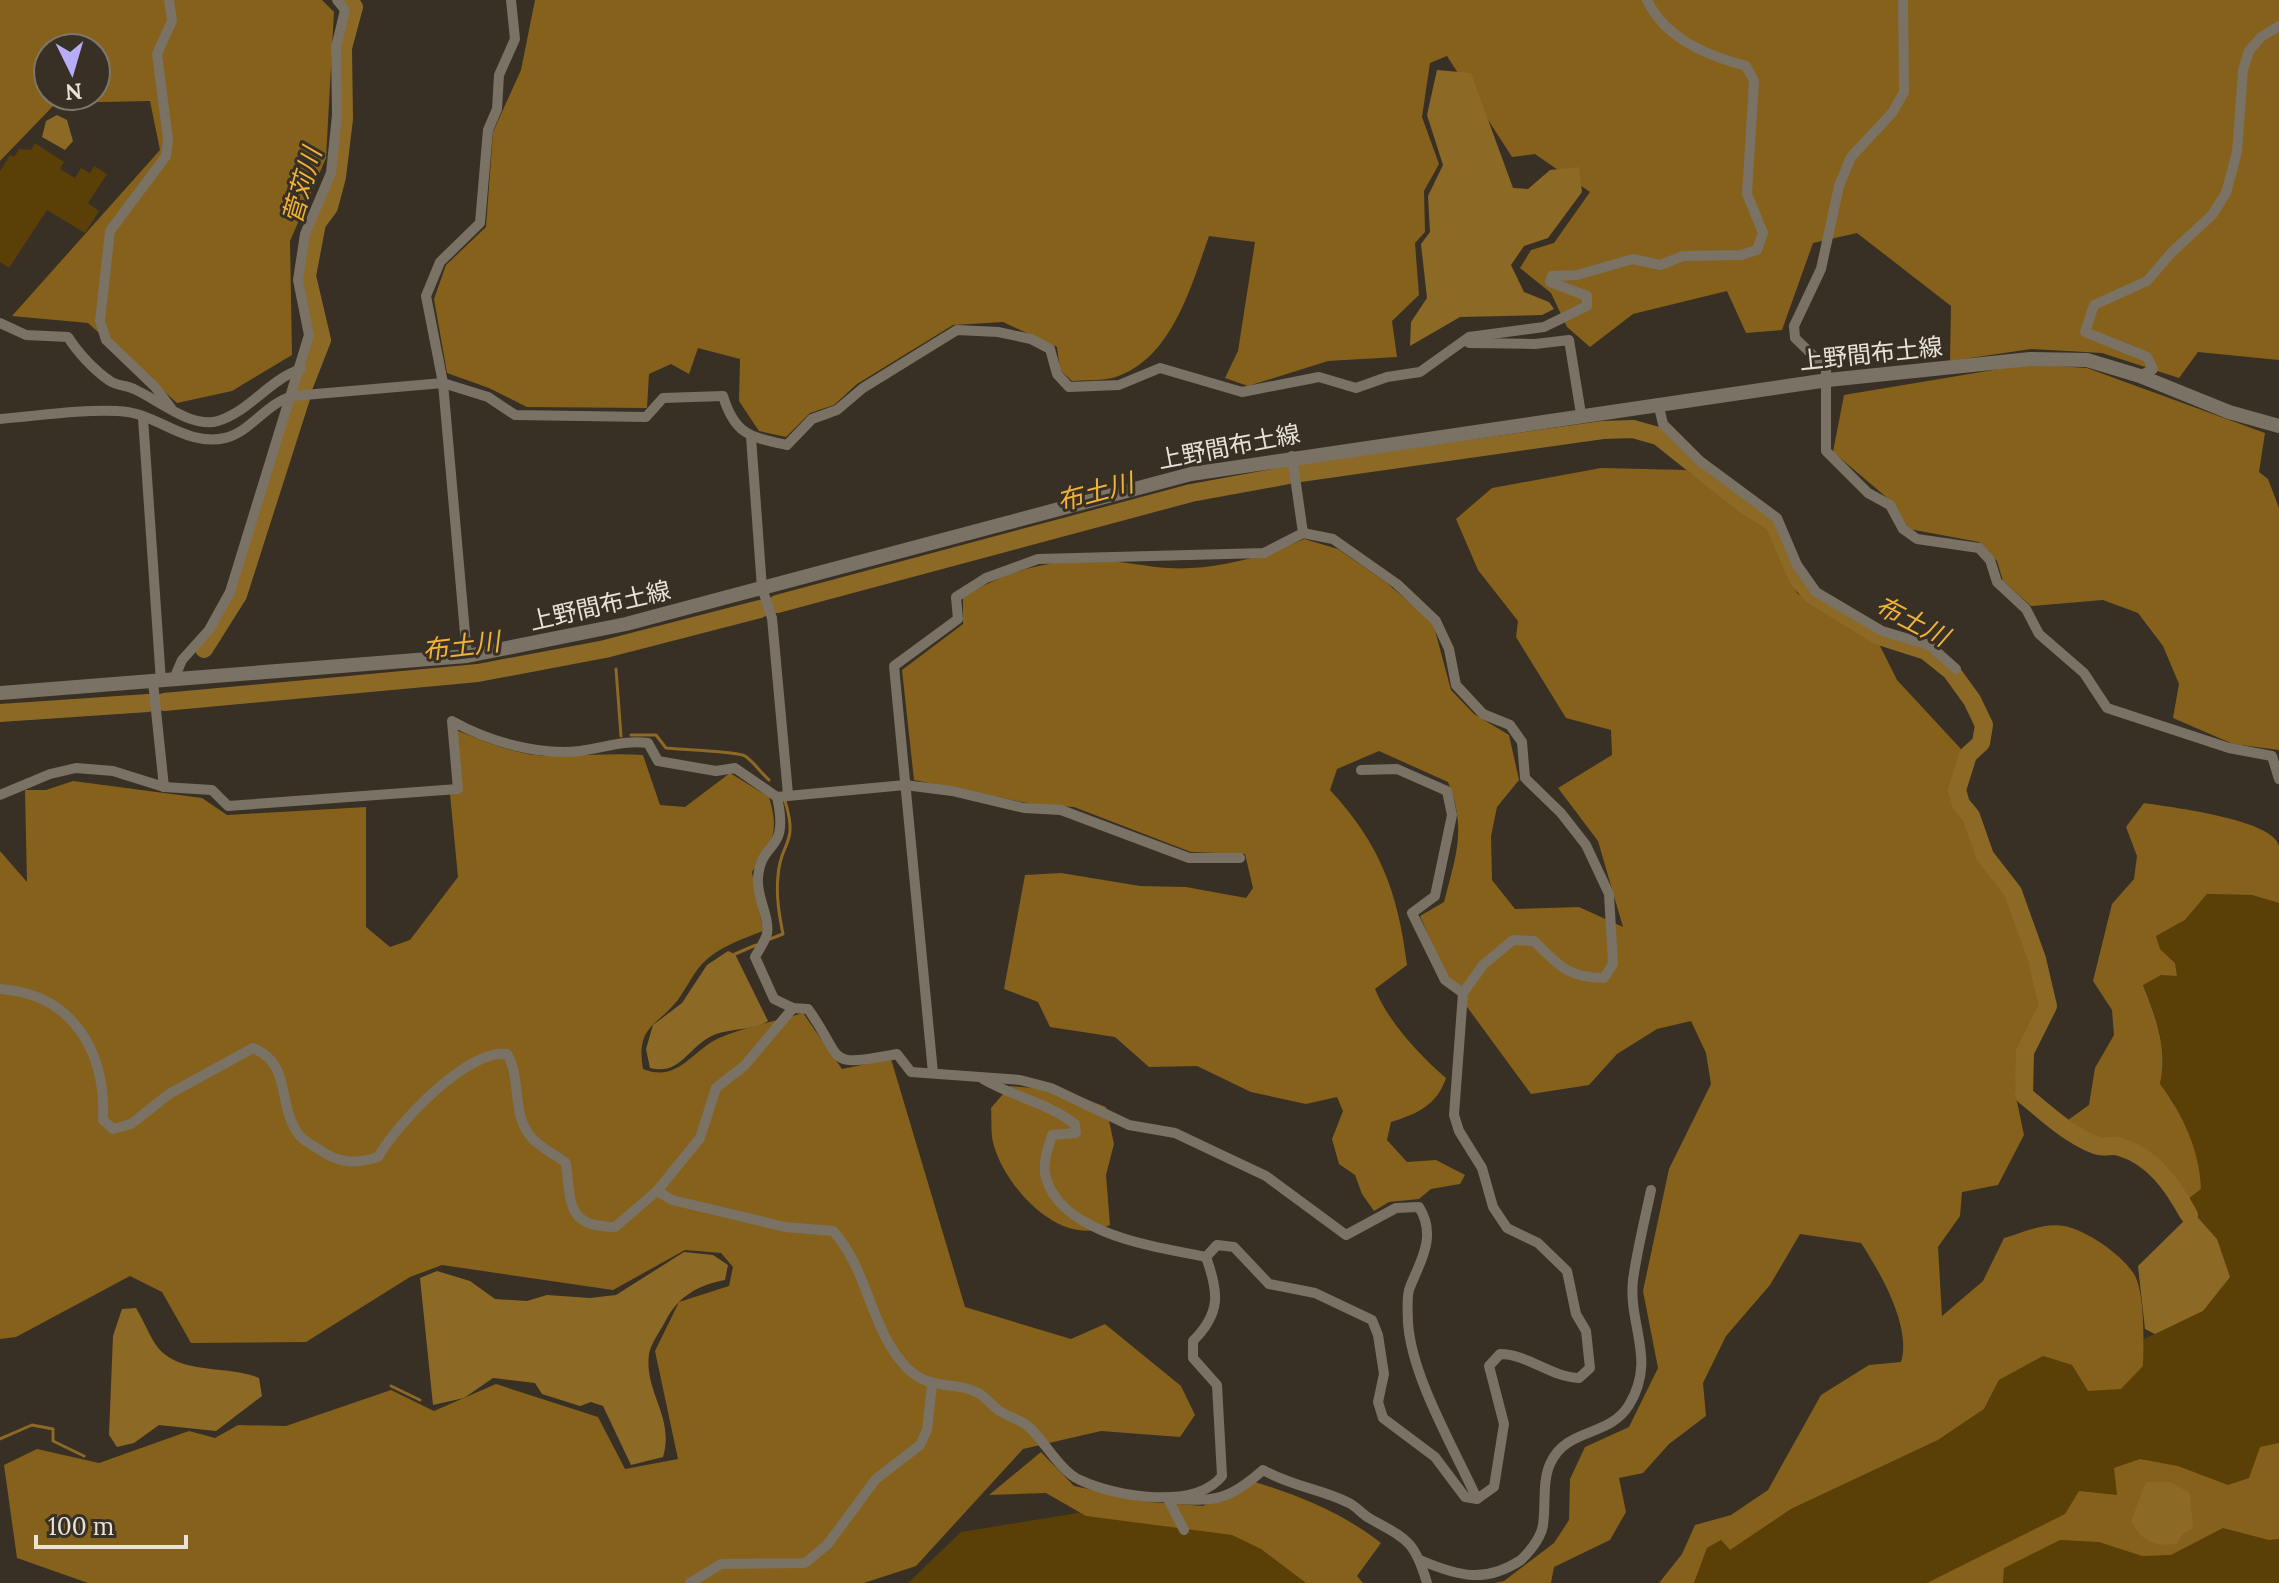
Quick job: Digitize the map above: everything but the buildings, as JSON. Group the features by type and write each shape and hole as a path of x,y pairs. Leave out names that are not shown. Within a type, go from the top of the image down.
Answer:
{"main road":[{"name":"上野間布土線","path":"0,693 467,656 626,624 1191,474 1292,456 1828,380 2030,359 2087,360 2140,376 2229,412 2279,426"}],"street":[{"path":"169,0 172,21 157,54 168,139 166,156 110,231 100,321 106,340 155,387 171,408"},
{"path":"162,682 209,630 230,592 301,369 309,335 298,280 305,234 331,173 337,115 336,48 345,10 337,0"},
{"path":"467,656 443,383 426,296 440,262 480,223 488,130 497,109 499,75 515,39 511,0"},
{"path":"0,419 120,410 194,439 224,438 237,433 277,400 443,383 488,397 515,415 646,417 663,398 723,396 730,420 751,437 787,445 812,419 837,410 863,388 957,330 998,332 1031,339 1050,349 1057,374 1069,387 1119,385 1160,368 1242,392 1319,377 1356,388 1420,372 1469,337 1544,327 1587,306 1587,296 1559,288 1550,282 1552,276 1577,275 1633,259 1660,265 1683,256 1741,255 1757,250 1763,233 1747,194 1754,81 1746,66 1705,54 1678,36 1655,16 1647,0"},
{"path":"1903,0 1904,92 1892,113 1851,157 1839,186 1821,269 1794,326 1795,338 1826,368 1826,451 1868,493 1890,505 1903,529 1917,539 1979,548 1990,560 1997,582 2026,609 2039,634 2084,673 2107,708 2229,748 2272,756 2279,779"},
{"path":"2140,376 2153,369 2147,357 2085,332 2094,305 2147,281 2172,252 2212,215 2226,193 2237,152 2243,70 2249,51 2261,37 2279,26"},
{"path":"0,323 26,335 68,337 76,349 112,383 131,387 193,420 215,423 232,415 286,374 301,369"},
{"path":"1455,348 1473,342 1535,344 1569,340 1581,414"},
{"path":"1658,403 1663,424 1700,461 1777,518 1797,565 1816,592 1882,631 1929,645 1956,669"},
{"path":"143,418 162,682 164,787"},
{"path":"751,437 762,588 772,618 783,825 778,842 762,860 757,879 767,934 755,957 774,999 793,1008 808,1009 832,1054 853,1062 897,1054 911,1072 1020,1080 1051,1088 1129,1125 1175,1133 1266,1176 1346,1235 1396,1208 1419,1207 1426,1218 1426,1246 1421,1268 1408,1289 1408,1325 1417,1372 1477,1499"},
{"path":"1292,456 1303,533"},
{"path":"933,1073 894,666 958,619 956,597 986,578 1038,559 1264,553 1303,533 1333,539 1357,555 1397,584 1436,621 1449,649 1456,685 1483,714 1510,725 1522,742 1525,778 1561,813 1586,845 1609,894 1613,964 1604,978 1577,978 1559,966 1534,941 1513,940 1483,965 1463,993 1454,1115 1459,1131 1482,1168 1493,1207 1507,1228 1538,1243 1567,1271 1576,1314 1586,1331 1590,1368 1579,1378 1566,1377 1514,1354 1500,1354 1489,1366 1504,1424 1494,1487 1477,1499 1465,1497 1435,1457 1383,1418 1378,1402 1384,1374 1378,1335 1372,1320 1315,1293 1269,1284 1234,1247 1217,1245 1206,1257"},
{"path":"0,795 50,774 76,768 113,771 164,787 212,790 228,806 458,789 452,721 478,736 547,751 579,751 628,741 648,743 658,761 716,771 735,768 782,796 905,785 952,791 1024,808 1061,810 1189,858 1240,858"},
{"path":"1361,770 1397,769 1447,791 1452,815 1435,896 1412,913 1445,980 1463,993"},
{"path":"0,989 37,997 65,1013 85,1036 95,1054 105,1090 103,1120 113,1129 131,1124 169,1094 253,1048 267,1054 279,1068 290,1116 300,1137 329,1157 356,1164 378,1157 389,1139 454,1075 492,1052 507,1054 516,1069 519,1111 530,1137 566,1163 572,1210 581,1221 595,1227 615,1227 657,1191 700,1138 716,1088 745,1065 793,1008"},
{"path":"978,1076 1000,1089 1052,1106 1075,1124 1076,1133 1052,1135 1044,1160 1046,1177 1053,1193 1072,1211 1098,1231 1206,1257"},
{"path":"1420,1560 1455,1575 1486,1580 1504,1575 1531,1550 1543,1529 1548,1467 1561,1444 1613,1423 1629,1406 1642,1375 1643,1351 1635,1320 1633,1282 1651,1190"},
{"path":"657,1191 672,1200 785,1227 833,1231 859,1272 890,1348 909,1370 932,1385 971,1389 999,1411 1027,1424 1078,1480 1168,1499 1217,1501 1240,1490 1263,1470 1288,1484 1349,1503 1366,1517 1403,1535 1420,1560 1427,1583"},
{"path":"1168,1499 1212,1489 1222,1476 1217,1385 1193,1358 1193,1341 1210,1324 1216,1306 1215,1281 1206,1257"},
{"path":"690,1583 721,1564 805,1563 827,1545 876,1479 920,1445 927,1430 932,1385"},
{"path":"1168,1499 1184,1530"}],"shaded area":[{"path":"0,0 322,0 334,12 326,158 290,241 292,355 232,391 177,403 88,323 12,316 160,150 150,101 112,102 112,32 32,32 32,112 47,112 0,161"},
{"path":"535,0 2279,0 2279,360 2198,352 2179,378 2102,353 2031,349 1950,361 1951,306 1857,233 1813,243 1782,330 1746,333 1727,291 1633,314 1590,347 1567,327 1551,293 1520,268 1531,250 1554,243 1590,192 1535,154 1512,157 1447,56 1430,63 1422,117 1439,164 1424,191 1425,232 1415,243 1419,295 1392,321 1397,357 1328,361 1248,386 1225,378 1238,351 1255,242 1209,236 1186,298 1165,337 1152,354 1135,368 1116,377 1072,381 1060,370 1057,347 1003,322 953,325 857,384 834,405 810,413 786,437 759,431 739,401 740,359 698,348 689,374 671,364 649,374 647,408 527,407 489,388 447,373 434,299 446,265 486,227 493,132 521,70"},
{"path":"1437,70 1471,73 1513,188 1528,189 1550,170 1579,167 1582,192 1548,238 1524,246 1511,265 1524,292 1549,302 1554,309 1542,315 1460,317 1410,346 1411,322 1427,298 1421,244 1430,232 1428,196 1443,165 1427,115"},
{"path":"57,115 67,120 73,141 65,150 42,137 46,121"},
{"path":"35,143 64,162 60,169 75,178 81,168 90,173 94,166 107,174 88,203 99,211 85,233 47,210 9,268 0,262 0,171 10,155 14,157 19,149 31,150"},
{"path":"2029,364 2087,368 2265,433 2259,472 2268,479 2279,508 2279,750 2233,744 2173,718 2179,684 2163,646 2138,613 2103,600 2031,606 2003,581 1997,561 1979,542 1909,529 1891,501 1833,452 1844,395"},
{"path":"1601,468 1686,470 1767,525 1797,593 1823,611 1876,638 1897,680 1961,749 1953,789 1978,855 2011,898 2041,1005 2019,1049 2015,1092 2024,1135 1998,1185 1962,1192 1960,1216 1938,1247 1942,1316 1983,1281 2004,1238 2041,1227 2064,1226 2103,1244 2134,1274 2142,1305 2143,1366 2121,1389 2088,1391 2072,1365 2043,1356 1999,1380 1984,1409 1938,1440 1791,1509 1730,1550 1721,1540 1707,1548 1694,1583 1659,1583 1682,1554 1695,1525 1731,1515 1768,1490 1821,1395 1869,1365 1901,1362 1902,1333 1898,1317 1885,1284 1861,1243 1800,1234 1770,1285 1726,1336 1703,1383 1706,1416 1669,1444 1643,1473 1619,1478 1626,1512 1610,1540 1554,1567 1551,1583 1495,1583 1504,1581 1554,1543 1569,1520 1570,1479 1585,1447 1629,1427 1658,1368 1643,1291 1669,1169 1711,1084 1706,1053 1691,1021 1657,1029 1617,1054 1589,1085 1531,1094 1448,981 1420,916 1444,902 1456,856 1457,814 1448,782 1379,751 1337,769 1330,790 1362,830 1384,870 1403,939 1407,965 1375,989 1405,1037 1446,1078 1437,1095 1425,1107 1391,1122 1387,1140 1407,1162 1436,1160 1465,1175 1460,1184 1431,1189 1419,1199 1389,1202 1374,1211 1362,1194 1355,1175 1339,1164 1332,1139 1343,1111 1337,1097 1306,1104 1251,1092 1197,1066 1149,1067 1115,1037 1050,1027 1038,1002 1004,989 1025,875 1061,873 1140,886 1186,887 1246,898 1253,888 1245,854 1191,852 1074,807 1037,805 914,780 902,670 963,624 963,598 997,580 1032,568 1069,561 1168,568 1202,567 1256,557 1304,539 1338,549 1387,583 1433,623 1451,690 1474,714 1509,735 1519,780 1497,807 1491,836 1492,880 1515,909 1579,907 1623,927 1598,841 1558,788 1612,755 1611,730 1566,718 1516,637 1518,621 1478,570 1456,519 1492,488"},
{"path":"456,730 504,748 541,756 643,755 660,805 685,807 730,773 769,797 774,829 765,853 752,872 763,931 723,948 702,964 677,1001 645,1035 642,1044 643,1069 666,1072 675,1069 719,1038 803,1013 842,1069 891,1059 965,1307 1071,1339 1105,1324 1181,1386 1195,1415 1180,1437 1101,1431 1023,1449 916,1566 864,1583 88,1583 17,1558 4,1465 37,1449 99,1463 189,1431 215,1438 238,1425 286,1426 391,1390 434,1411 496,1384 598,1417 625,1469 678,1459 655,1351 679,1302 729,1286 733,1267 721,1253 685,1250 613,1290 442,1265 410,1277 306,1342 191,1343 162,1292 130,1276 16,1337 0,1339 0,851 27,882 25,790 46,790 73,781 202,798 227,815 366,807 366,927 390,947 410,940 458,877 450,794 462,791"},
{"path":"2144,803 2219,816 2259,828 2273,837 2279,846 2279,903 2252,895 2207,894 2185,920 2156,936 2160,949 2175,963 2177,976 2161,975 2143,985 2162,1046 2160,1084 2183,1121 2194,1147 2200,1175 2201,1189 2187,1200 2168,1168 2121,1138 2095,1138 2068,1120 2089,1105 2095,1068 2114,1035 2112,1010 2093,981 2112,904 2134,879 2137,856 2126,827"},
{"path":"2207,894 2252,895 2279,903 2279,1583 1694,1583 1707,1548 1721,1540 1730,1549 1791,1509 1938,1440 1984,1409 1999,1380 2043,1356 2072,1365 2088,1391 2143,1366 2144,1339 2203,1311 2217,1239 2193,1212 2187,1200 2201,1189 2174,1103 2160,1084 2162,1046 2143,984 2175,963 2160,949 2155,936 2185,920"},
{"path":"728,951 735,954 768,1021 708,1038 668,1068 650,1068 646,1049 653,1025 682,1003 707,965"},
{"path":"1010,1086 1065,1091 1106,1107 1114,1144 1106,1175 1110,1225 1092,1231 1073,1229 1055,1222 1038,1211 1010,1180 994,1146 991,1108"},
{"path":"2193,1212 2217,1239 2230,1277 2203,1311 2155,1334 2145,1329 2138,1266"},
{"path":"684,1252 713,1255 728,1265 725,1280 698,1289 677,1304 650,1350 651,1381 665,1430 663,1457 631,1465 603,1406 591,1402 580,1406 542,1394 535,1383 493,1378 464,1398 433,1405 420,1278 437,1271 470,1281 495,1299 527,1301 547,1295 590,1298 616,1295"},
{"path":"136,1308 163,1353 188,1365 259,1378 262,1396 216,1431 159,1425 134,1443 117,1447 109,1435 113,1336 122,1309"},
{"path":"2279,1443 2279,1539 2269,1540 2223,1528 2171,1555 2142,1556 2099,1542 2060,1540 2004,1568 2003,1583 1927,1583 2065,1514 2079,1491 2117,1495 2114,1468 2140,1459 2178,1466 2228,1485 2249,1478 2260,1447"},
{"path":"1041,1452 1074,1486 1150,1502 1203,1506 1252,1481 1320,1506 1381,1543 1357,1576 1363,1583 1306,1583 1261,1549 1232,1535 1086,1516 1046,1493 989,1495"},
{"path":"2146,1482 2170,1482 2190,1493 2193,1528 2182,1535 2177,1544 2150,1542 2131,1521"},
{"path":"1096,1510 1235,1527 1325,1583 908,1583 961,1532"}],"waterway":[{"name":"菅苅川","path":"304,386 322,340 307,276 317,223 329,207 337,177 344,119 343,48 354,7 348,0"},
{"name":"菅苅川","path":"204,649 238,595 301,398"},
{"name":"布土川","path":"1300,473 1603,430 1633,429 1658,436 1745,505 1774,523 1798,579 1812,595 1879,636 1926,651 1951,671 1972,700 1984,725 1981,743 1968,755 1957,790 1961,804 1971,816 1985,856 2013,892 2037,959 2048,1006 2025,1052 2024,1095 2085,1140 2098,1146 2120,1147 2153,1165 2169,1183 2189,1215"},
{"name":"布土川","path":"777,604 1191,493 1289,475"},
{"name":"布土川","path":"164,702 478,673 605,649 760,609"},
{"path":"616,669 621,736"},
{"name":"布土川","path":"0,713 148,703"},
{"path":"631,735 656,735 666,748 740,754 769,780"},
{"path":"770,939 783,934 777,883 790,827 785,801"},
{"path":"735,954 756,945"},
{"path":"391,1386 420,1400"},
{"path":"0,1439 32,1425 53,1429 53,1441 84,1456"}]}
